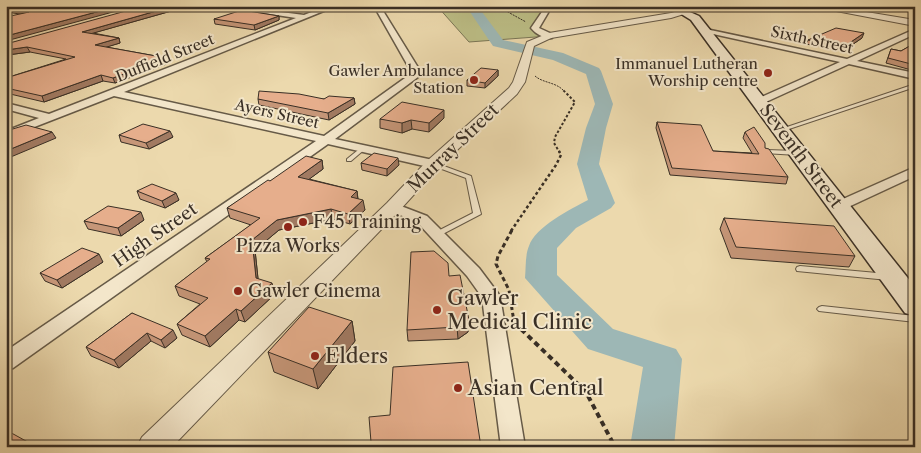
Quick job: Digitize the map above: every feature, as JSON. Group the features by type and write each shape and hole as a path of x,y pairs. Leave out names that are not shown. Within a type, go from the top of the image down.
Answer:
{"main road":[{"name":"Seventh Street","path":"688,9 915,306"}],"street":[{"path":"220,6 305,17"},
{"name":"Duffield Street","path":"6,135 333,6"},
{"name":"High Street","path":"6,362 326,140 417,74 377,6"},
{"path":"549,6 536,28 538,32 549,36"},
{"name":"Murray Street","path":"152,447 433,164 513,91 519,82 527,49 535,40 706,6"},
{"path":"814,6 915,23"},
{"name":"Sixth Street","path":"704,30 915,76"},
{"path":"759,102 915,31"},
{"name":"Ayers Street","path":"115,93 433,164"},
{"path":"6,106 50,118"},
{"path":"839,206 915,172"},
{"path":"393,206 422,219 473,272 491,296 513,447"}],"lane":[{"path":"781,130 915,85"},
{"path":"349,160 363,148"},
{"path":"766,152 798,154"},
{"path":"433,164 469,177 477,214 437,235"},
{"path":"800,269 893,277"},
{"path":"822,309 915,319"}],"path":[{"path":"497,6 521,18 528,25"},
{"path":"499,8 508,7"},
{"path":"532,73 538,79 558,86 575,102 555,137 554,142 561,155 557,164 545,179 525,213 511,230 498,252 496,263 512,299 514,322 586,392 615,447"}],"green space":[{"path":"437,6 549,6 536,28 549,36 469,42"}],"building":[{"path":"6,6 119,6 6,36 6,17 29,12 6,8"},
{"path":"144,6 174,6 82,32 119,38 95,45 167,58 113,78 101,75 42,96 6,88 6,78 75,57 27,47 6,50 6,44"},
{"path":"242,10 279,16 254,25 214,19"},
{"path":"836,28 864,33 845,46 808,40"},
{"path":"915,43 915,65 888,58 891,49 901,51"},
{"path":"481,68 498,70 485,83 467,80"},
{"path":"259,91 299,94 324,99 329,96 354,98 328,113 258,99"},
{"path":"402,102 444,110 429,123 411,120 402,123 380,119"},
{"path":"657,122 701,125 713,151 759,154 745,132 754,127 765,143 765,148 769,149 788,177 672,168"},
{"path":"143,124 170,131 146,143 119,135"},
{"path":"26,125 52,132 6,151 6,131"},
{"path":"374,153 398,158 387,169 361,163"},
{"path":"306,156 322,160 298,177 357,191 351,197 363,200 348,214 331,209 277,220 252,240 256,278 272,283 241,311 236,309 205,336 177,324 208,298 175,286 210,259 205,258 260,218 227,208"},
{"path":"152,184 176,193 162,201 137,191"},
{"path":"108,206 141,212 118,228 84,221"},
{"path":"724,218 834,226 855,256 736,247"},
{"path":"82,248 99,254 57,280 40,273"},
{"name":"Gawler Medical Clinic","path":"434,251 448,263 449,276 460,275 469,320 457,327 407,330 411,252"},
{"path":"309,307 352,321 313,369 268,352"},
{"path":"132,313 173,330 161,340 147,333 114,360 86,347"},
{"path":"468,362 481,447 359,447 359,443 371,442 369,417 390,415 393,367"},
{"path":"6,430 35,446 6,447"}],"waterway":[{"path":"481,6 476,12 498,43 558,56 593,71 604,104 596,128 588,164 602,203 566,222 543,246 541,278 601,339 663,359 652,447"}],"place":[{"name":"Immanuel Lutheran Worship centre","path":"768,73"},
{"name":"Gawler Ambulance Station","path":"474,80"},
{"name":"F45 Training","path":"303,222"},
{"name":"Pizza Works","path":"288,227"},
{"name":"Gawler Cinema","path":"238,291"},
{"name":"Gawler Medical Clinic","path":"437,310"},
{"name":"Elders","path":"315,356"},
{"name":"Asian Central","path":"458,388"}]}
